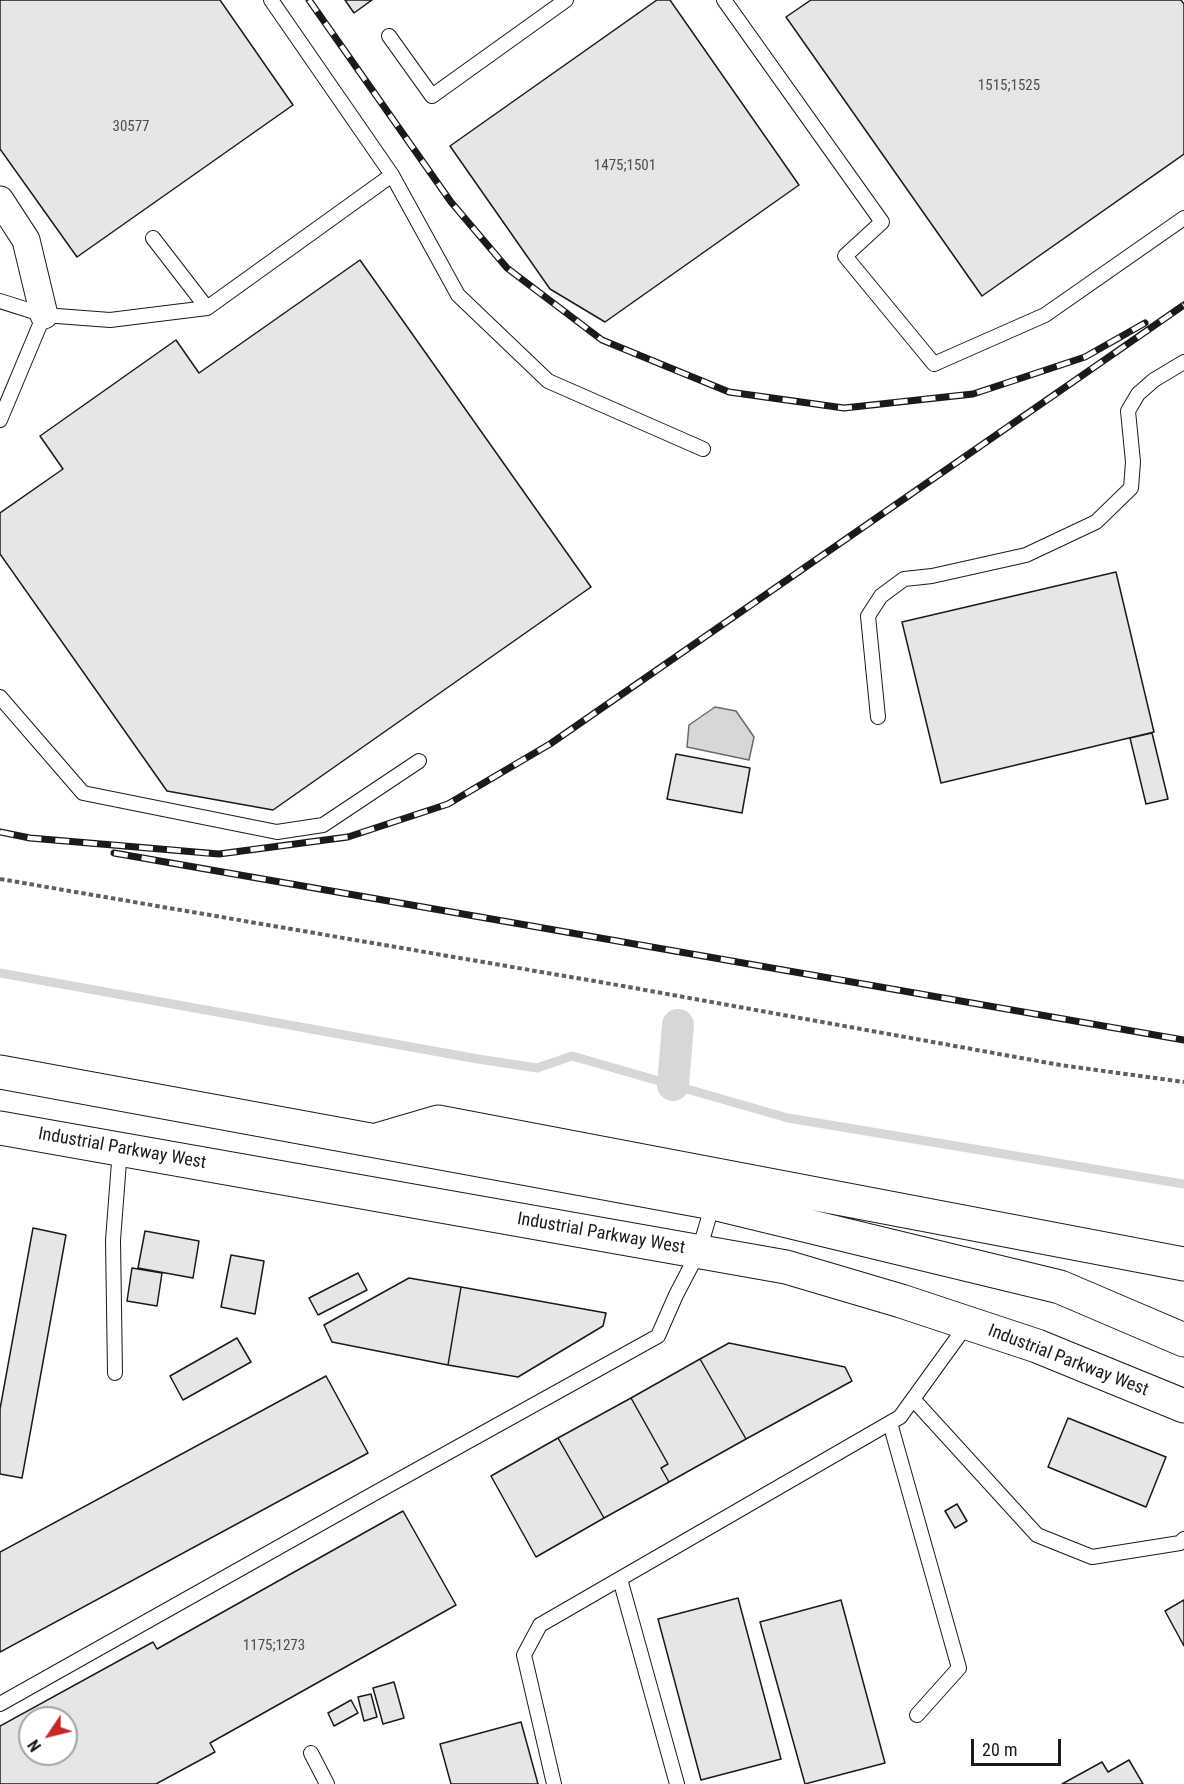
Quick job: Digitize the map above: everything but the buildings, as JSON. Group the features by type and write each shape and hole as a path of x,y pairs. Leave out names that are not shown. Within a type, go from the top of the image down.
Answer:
{"main road":[{"path":"0,1072 713,1203 1060,1287 1184,1340"},
{"path":"374,1140 438,1122 1184,1264"},
{"name":"Industrial Parkway West","path":"0,1128 786,1267 901,1301 1037,1346 1184,1406"}],"street":[{"path":"0,200 26,240 44,315"}],"lane":[{"path":"271,0 392,175 458,295 548,381 703,449"},
{"path":"389,36 432,96 566,0"},
{"path":"724,0 882,222 845,256 934,364 1046,315 1184,218"},
{"path":"0,301 44,315 110,320 207,308 392,175"},
{"path":"153,238 207,308"},
{"path":"0,420 44,315"},
{"path":"878,717 868,616 881,596 904,579 932,576 1026,555 1096,522 1131,488 1133,462 1128,411 1138,394 1154,380 1184,362"},
{"path":"0,698 83,793 278,832 323,825 419,762"},
{"path":"115,1373 113,1240 120,1149"},
{"path":"0,1704 658,1336 699,1251 713,1203"},
{"path":"554,1784 524,1655 540,1625 900,1417 968,1323"},
{"path":"913,1399 1037,1535 1092,1557 1180,1543 1184,1539"},
{"path":"890,1423 959,1668 917,1715"},
{"path":"620,1579 677,1784"},
{"path":"311,1753 327,1784"}],"path":[{"path":"0,879 611,984 1060,1065 1184,1082"}],"shaded area":[{"path":"715,707 736,711 754,737 749,760 687,747 689,725"}],"waterway":[{"path":"0,973 537,1068 572,1056 788,1118 1184,1184"},
{"path":"673,1085 678,1025"}],"railway":[{"path":"309,0 451,202 507,268 602,340 729,392 844,408 973,394 1085,357 1145,323"},
{"path":"0,832 30,838 219,854 348,837 448,804 550,744 1184,305"},
{"path":"114,853 1184,1040"}]}
